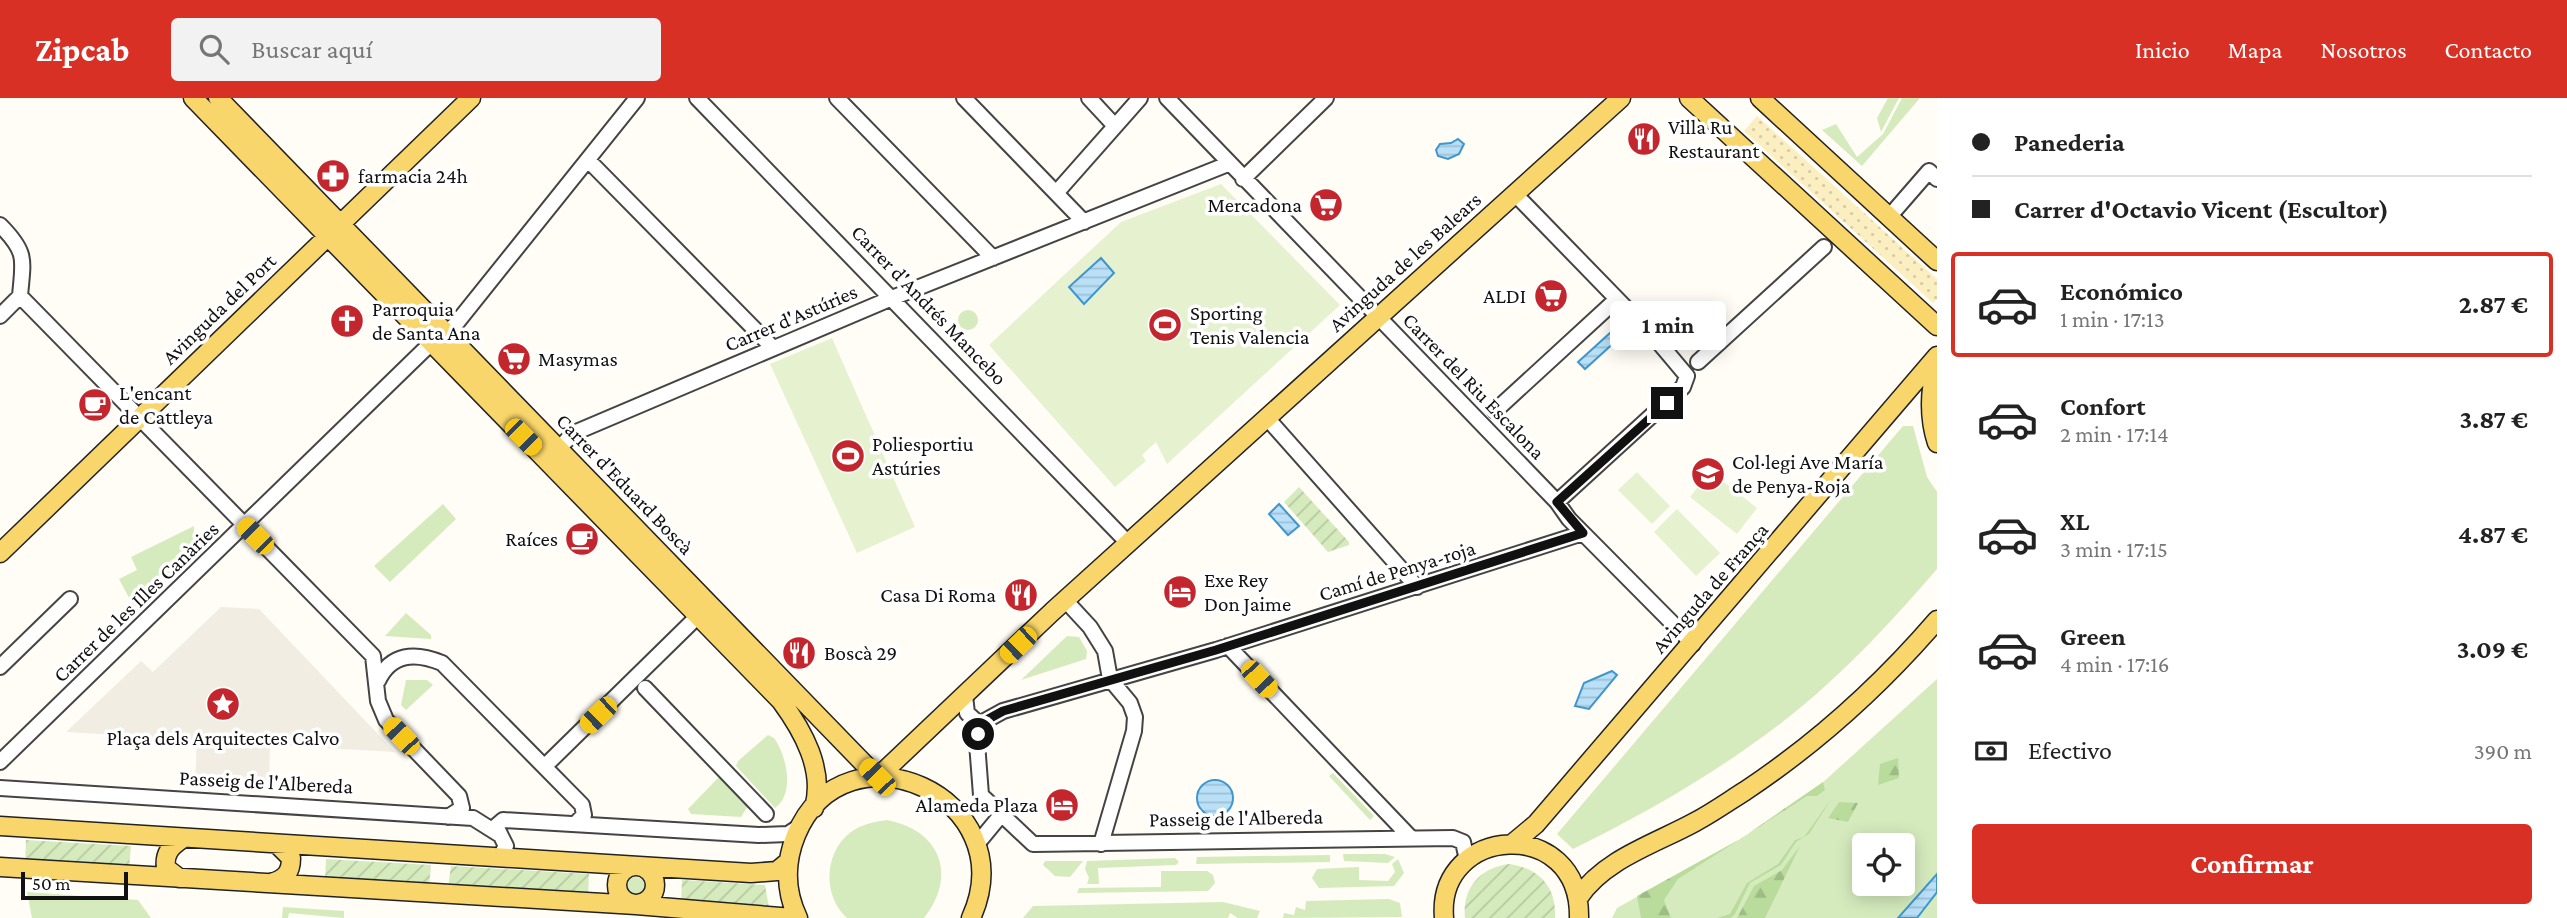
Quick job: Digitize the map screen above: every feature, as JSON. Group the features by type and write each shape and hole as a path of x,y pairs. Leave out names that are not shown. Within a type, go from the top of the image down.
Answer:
{"main road":[{"path":"193,98 334,231"},
{"path":"218,98 334,231"},
{"name":"Avinguda del Port","path":"0,553 471,98"},
{"name":"Avinguda de les Balears","path":"877,777 1065,600 1621,98"},
{"path":"1689,98 1937,326"},
{"path":"1760,98 1937,261"},
{"name":"Carrer d'Eduard Boscà","path":"334,231 439,338 791,714 814,762 817,785 814,808"},
{"name":"Carrer d'Eduard Boscà","path":"439,338 559,448 877,777"},
{"name":"Avinguda de França","path":"1512,844 1536,824 1693,644 1937,356"},
{"path":"1937,366 1932,387 1931,413 1937,443"},
{"path":"1579,897 1587,885 1611,867 1697,821 1782,764 1864,697 1937,620"},
{"path":"0,827 767,873 783,868 788,862 800,826 814,808 837,790 877,777 914,781 942,795 963,817 977,845 981,875 971,918"},
{"path":"179,878 166,869 165,861 172,846 182,839"},
{"path":"1443,916 1448,888 1467,860 1486,849 1512,844 1540,850 1554,858 1565,870 1579,897 1579,918"},
{"path":"271,884 282,880 291,867 292,858 278,845"},
{"path":"0,867 636,905 796,918 790,892 788,862"},
{"path":"638,866 649,871 655,883 648,900 636,905 624,902 616,885 625,869 638,866"}],"street":[{"name":"Carrer de les Illes Canàries","path":"0,762 439,338 589,161 637,98"},
{"name":"Carrer d'Andrés Mancebo","path":"697,98 1128,543"},
{"path":"837,98 993,258"},
{"path":"964,98 1084,222"},
{"path":"1089,98 1115,126"},
{"path":"1056,192 1140,98"},
{"name":"Carrer del Riu Escalona","path":"1167,98 1557,502 1583,533 1693,644"},
{"path":"1243,179 1326,98"},
{"path":"589,161 773,348"},
{"name":"Carrer d'Astúries","path":"559,448 574,433 773,348 1228,164"},
{"path":"1889,217 1929,171 1937,179"},
{"path":"1515,194 1685,370 1687,376 1683,387 1557,502"},
{"path":"0,225 16,241 24,260 20,296 0,316"},
{"path":"1698,362 1824,247"},
{"path":"20,296 368,650 373,656 378,681 378,701 386,720 458,796 487,816 506,820 759,835 788,834 800,826"},
{"path":"1495,411 1617,299"},
{"path":"1267,418 1417,587"},
{"name":"Camí de Penya-roja","path":"983,722 1003,711 1228,646 1583,533"},
{"path":"0,667 70,599"},
{"path":"1065,600 1090,626 1105,651 1110,679 1130,704 1134,731 1101,844"},
{"path":"545,766 698,616"},
{"path":"1228,646 1411,838"},
{"path":"378,681 388,664 398,657 423,657 442,663 582,805 584,815 575,824"},
{"path":"645,688 766,814"},
{"path":"965,696 967,713 977,722 983,722"},
{"name":"Passeig de l'Albereda","path":"983,722 978,734 978,789 1001,816 1033,845 1459,839 1467,849 1467,860"},
{"name":"Passeig de l'Albereda","path":"0,788 477,819 500,835"},
{"path":"448,817 462,808 458,796"},
{"path":"977,845 1001,816"},
{"path":"499,858 506,846 496,826 499,821 506,820"}],"green space":[{"path":"1888,98 1899,98 1881,132 1877,118"},
{"path":"1902,98 1920,98 1862,166 1822,130 1836,124 1857,157 1883,134"},
{"name":"Sporting Tenis Valencia","path":"1221,184 1340,305 1167,464 1156,442 1142,455 1146,461 1115,487 989,345 1121,222"},
{"path":"964,310 972,310 978,320 972,330 964,330 958,324 958,316"},
{"name":"Poliesportiu Astúries","path":"832,338 915,527 857,553 770,364"},
{"path":"1903,426 1913,426 1927,477 1937,492 1937,569 1851,662 1769,732 1687,787 1573,849 1557,834"},
{"path":"1710,471 1757,508 1737,534 1690,497"},
{"path":"1637,472 1670,506 1652,524 1618,490"},
{"path":"1299,487 1349,545 1328,552 1284,502"},
{"path":"443,504 456,519 390,582 374,566"},
{"path":"1677,509 1720,553 1696,576 1654,532"},
{"path":"194,526 194,554 136,611 119,579 137,570 131,557"},
{"path":"406,613 431,635 431,639 385,636"},
{"path":"1067,636 1079,637 1087,651 1086,659 1021,680"},
{"path":"1937,679 1937,918 1612,918 1617,908 1742,838 1821,784"},
{"path":"406,680 427,680 433,685 406,710 401,705"},
{"path":"768,735 774,738 779,746 787,775 785,794 775,808 736,766 738,761"},
{"path":"1898,758 1899,778 1878,785 1880,764"},
{"path":"1333,773 1374,816 1370,820 1329,776"},
{"path":"719,777 748,806 741,817 691,814 688,809"},
{"path":"1823,782 1825,790 1817,796 1807,796 1746,835"},
{"path":"1832,798 1809,834 1796,842 1781,865 1750,883 1735,914 1731,918 1717,918 1730,914 1747,883 1778,864 1795,840 1804,837"},
{"path":"1839,802 1858,803 1848,822 1828,818"},
{"path":"887,820 920,833 931,844 941,871 940,886 934,902 924,918 847,918 833,898 830,886 829,874 835,851 855,829"},
{"path":"1740,839 1678,879 1664,900 1671,918 1641,918 1637,896"},
{"path":"26,840 131,846 129,868 25,861"},
{"path":"1800,846 1765,918 1737,918 1754,886 1782,870"},
{"path":"1343,854 1385,854 1395,857 1388,863 1344,861"},
{"path":"1330,855 1330,862 1196,864 1197,857"},
{"path":"1175,858 1179,862 1176,865 1098,868 1099,884 1087,884 1087,861"},
{"path":"326,859 431,865 429,887 325,880"},
{"path":"1398,859 1404,873 1394,886 1319,888 1312,878 1317,869 1359,867 1359,880 1388,881 1395,872 1392,864"},
{"path":"1045,861 1083,861 1070,877 1055,876 1043,865"},
{"path":"1509,864 1529,870 1544,881 1553,897 1555,918 1465,918 1467,897 1475,881 1489,870"},
{"path":"451,866 589,874 588,897 448,888"},
{"path":"1161,871 1207,871 1213,875 1215,883 1208,891 1077,893 1079,888 1161,887"},
{"path":"635,877 643,880 646,888 643,896 635,899 627,896 624,888 627,880"},
{"path":"682,880 765,885 769,908 681,902"},
{"path":"27,892 138,900 151,918 32,918"},
{"path":"1389,899 1400,903 1402,917 1283,918 1284,913 1294,915 1296,907 1305,910 1306,901"},
{"path":"1223,902 1260,911 1257,918 1238,918 1230,913 1228,918 1023,918 1033,906"},
{"path":"283,907 344,911 344,918 289,913 288,918 282,918"}],"sand":[{"path":"1757,116 1937,279 1937,299 1933,303 1744,131"}],"shaded area":[{"name":"Plaça dels Arquitectes Calvo","path":"221,607 259,609 395,752 272,745 269,788 195,783 197,740 66,732 141,661 153,672"}],"water":[{"path":"1458,139 1464,144 1459,154 1448,159 1438,156 1436,150 1440,144"},
{"path":"1101,258 1114,273 1084,304 1069,287"},
{"path":"1610,333 1617,340 1585,369 1578,362"},
{"path":"1279,504 1299,526 1288,535 1269,514"},
{"path":"1612,671 1617,675 1589,709 1575,706 1584,683"},
{"path":"1215,780 1228,785 1233,798 1228,811 1215,816 1202,811 1197,798 1202,785"},
{"path":"1937,874 1937,892 1917,918 1898,918"}],"place":[{"name":"Villa Ru Restaurant","path":"1644,139"},
{"name":"farmacia 24h","path":"333,176"},
{"name":"Mercadona","path":"1326,205"},
{"name":"ALDI","path":"1551,296"},
{"name":"Parroquia de Santa Ana","path":"347,321"},
{"name":"Sporting Tenis Valencia","path":"1165,325"},
{"name":"Masymas","path":"514,359"},
{"name":"L'encant de Cattleya","path":"95,405"},
{"name":"Poliesportiu Astúries","path":"848,456"},
{"name":"Col·legi Ave María de Penya-Roja","path":"1708,474"},
{"name":"Raíces","path":"582,539"},
{"name":"Exe Rey Don Jaime","path":"1180,592"},
{"name":"Casa Di Roma","path":"1021,595"},
{"name":"Boscà 29","path":"799,653"},
{"name":"Plaça dels Arquitectes Calvo","path":"223,704"},
{"name":"Alameda Plaza","path":"1062,805"}],"route":[{"path":"978,734 983,722 1003,711 1216,650 1583,533 1557,502 1667,403"}]}
